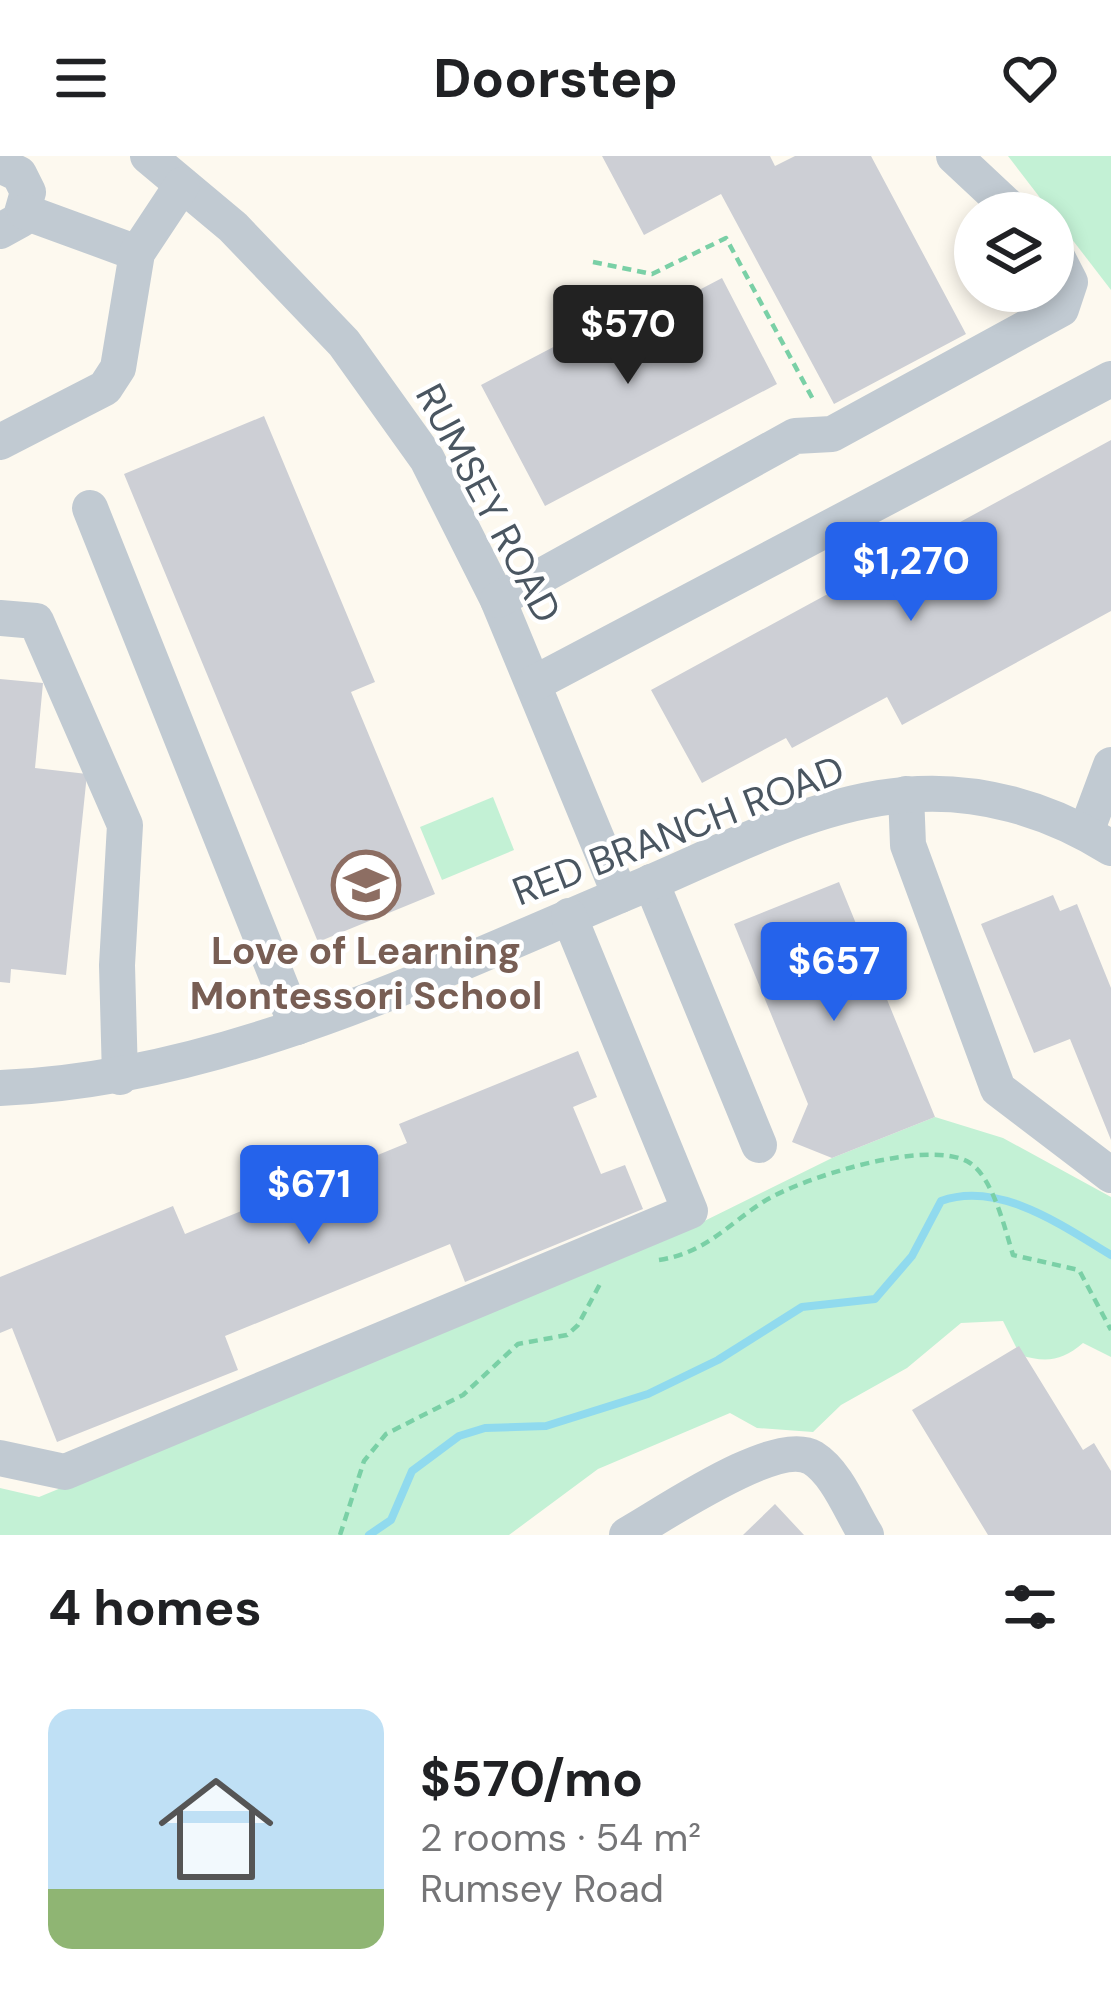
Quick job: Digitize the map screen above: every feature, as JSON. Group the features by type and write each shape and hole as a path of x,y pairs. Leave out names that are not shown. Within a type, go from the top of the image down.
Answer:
{"street":[{"name":"RUMSEY ROAD","path":"148,156 284,280 388,398 427,459 759,1145"},
{"path":"954,156 993,192"},
{"path":"0,165 25,183 13,222 137,253"},
{"path":"0,442 105,388 118,368 137,253 182,185"},
{"path":"498,600 795,436 832,434 1056,312"},
{"path":"535,683 1111,379"},
{"path":"90,508 297,1027"},
{"path":"0,618 36,621 125,825 117,965 120,1077"},
{"path":"1098,840 1111,765"},
{"path":"906,794 908,845 998,1089 1111,1175"},
{"name":"RED BRANCH ROAD","path":"0,1088 120,1077 297,1027 833,807 906,794 991,799 1035,809 1098,840"},
{"path":"0,1458 65,1472 690,1211 569,916"},
{"path":"627,1535 742,1471 790,1454 808,1455 824,1468 866,1535"}],"path":[{"path":"593,262 652,274 726,238 832,434"},
{"path":"652,1262 710,1246 764,1201 864,1164 950,1156 972,1164 982,1179 1013,1255 1079,1270 1111,1330"},
{"path":"340,1535 364,1461 386,1434 464,1395 518,1344 567,1335 578,1325 602,1280"}],"shaded area":[{"path":"0,156 1040,156 1111,218 1111,1535 0,1535"}],"green space":[{"path":"1008,156 1111,156 1111,290 1074,242 1074,192 1036,192"},
{"path":"493,797 514,850 442,880 420,827"},
{"path":"935,1117 1003,1138 1111,1197 1111,1357 1083,1343 1061,1357 1029,1358 1020,1355 1003,1321 961,1323 907,1368 841,1405 813,1432 757,1428 730,1413 598,1469 509,1535 0,1535 0,1488 39,1497 678,1234 832,1158"}],"building":[{"path":"602,156 770,156 775,166 795,156 871,156 966,334 834,404 721,194 644,235"},
{"path":"722,278 777,384 545,506 481,385 672,285 680,300"},
{"path":"264,416 375,682 351,692 435,894 318,942 124,474"},
{"path":"1111,440 1111,611 902,725 887,697 792,748 786,738 702,783 651,690"},
{"path":"0,679 43,683 35,768 87,774 66,975 11,969 10,983 0,982"},
{"path":"839,882 935,1117 832,1158 792,1142 808,1104 734,924"},
{"path":"1053,895 1060,911 1077,904 1111,988 1111,1140 1070,1039 1034,1053 981,924"},
{"path":"578,1051 597,1097 573,1107 601,1174 625,1165 643,1209 465,1282 450,1244 225,1336 238,1370 57,1442 12,1328 0,1333 0,1277 173,1206 185,1234 407,1143 399,1124"},
{"path":"1019,1346 1083,1450 1094,1443 1111,1471 1111,1535 988,1535 912,1410"},
{"path":"775,1504 804,1535 743,1535"}],"waterway":[{"path":"369,1535 391,1520 412,1471 459,1436 485,1428 546,1426 648,1394 718,1360 802,1307 875,1299 912,1256 941,1201 963,1196 1008,1201 1111,1255"}],"place":[{"name":"Love of Learning Montessori School","path":"366,885"}]}
